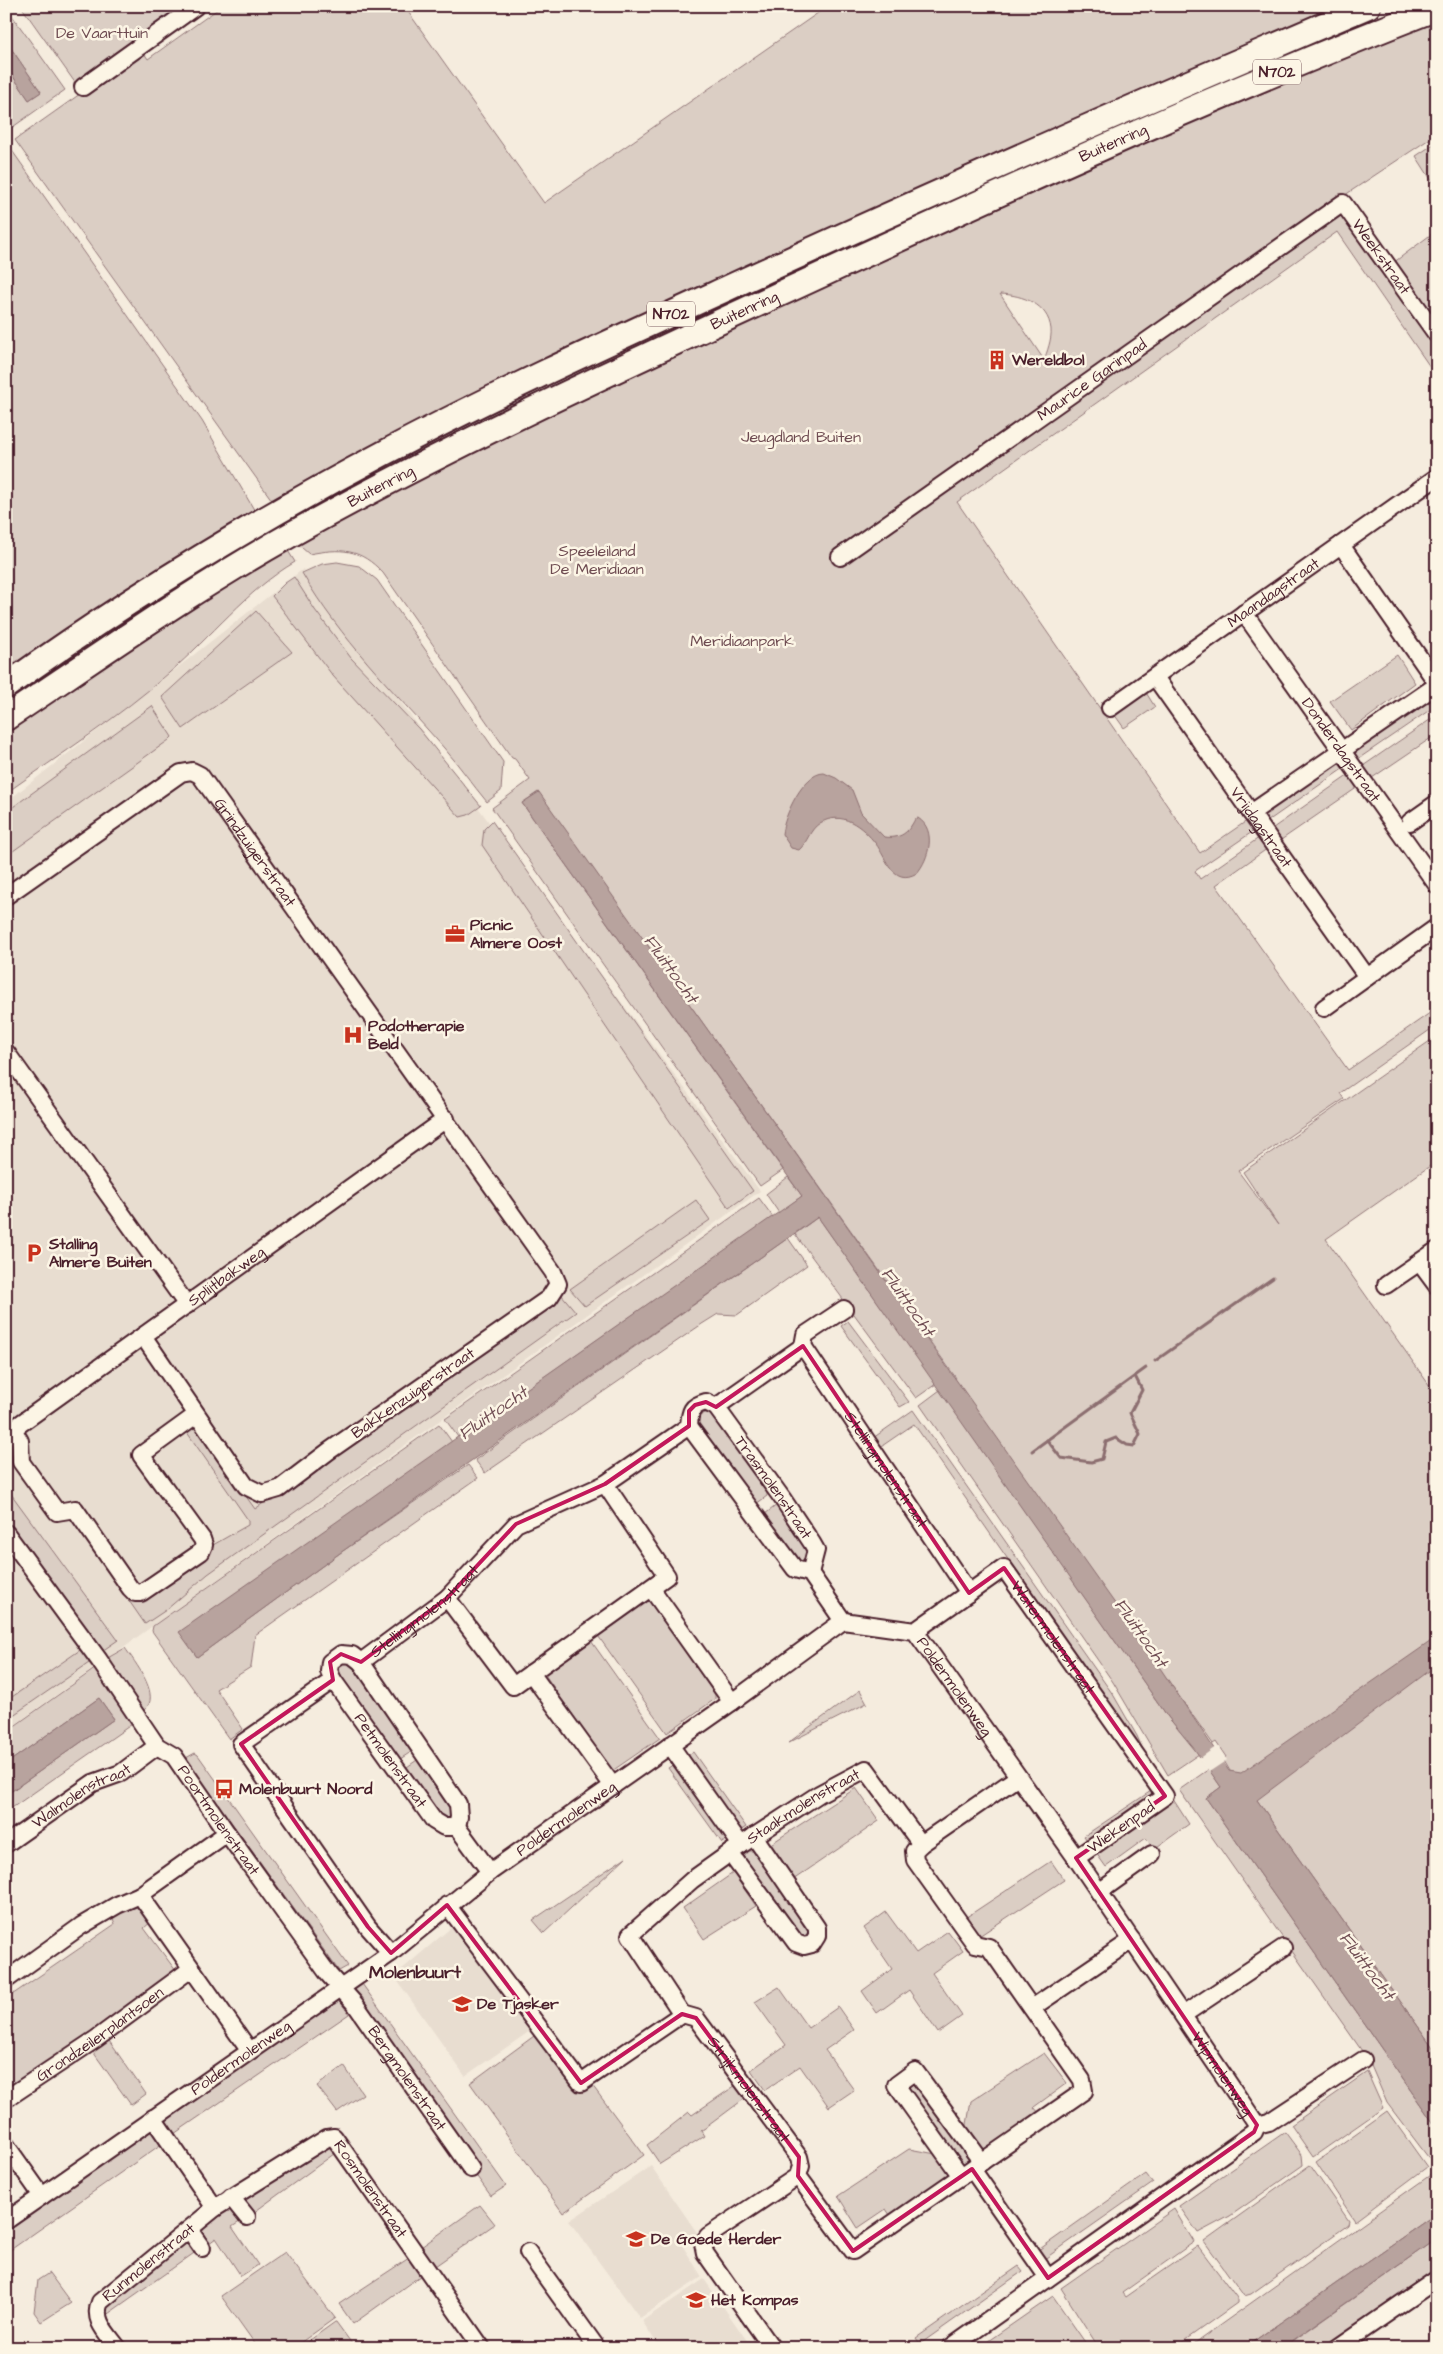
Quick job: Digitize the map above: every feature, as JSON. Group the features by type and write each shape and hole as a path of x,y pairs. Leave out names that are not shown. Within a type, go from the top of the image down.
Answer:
{"highway":[{"name":"Buitenring","path":"6,686 132,602 272,516 379,455 475,407 616,339 932,194 1368,6"},
{"name":"Buitenring","path":"6,718 182,600 273,545 398,476 504,422 964,209 1138,132 1437,8"}],"street":[{"path":"83,87 196,6"},
{"name":"Weekstraat","path":"1343,203 1437,335"},
{"name":"Maurice Garinpad","path":"840,557 932,495 1343,203"},
{"name":"Maandagstraat","path":"1110,708 1340,545 1435,483"},
{"path":"1251,813 1437,684 1340,545"},
{"name":"Donderdagstraat","path":"1244,613 1341,750 1434,875"},
{"name":"Vrijdagstraat","path":"1155,677 1367,977"},
{"name":"Grindzuigerstraat","path":"6,896 182,773 192,771 200,774 446,1119"},
{"path":"1410,822 1437,802"},
{"path":"1324,1008 1437,927"},
{"path":"6,1052 187,1305"},
{"name":"Splijtbakweg","path":"10,1431 446,1119"},
{"name":"Bakkenzuigerstraat","path":"143,1336 246,1486 262,1494 279,1489 329,1450 549,1298 558,1284 553,1272 446,1119"},
{"path":"1386,1286 1437,1250"},
{"path":"1420,1262 1437,1286"},
{"path":"689,1426 690,1412 695,1405 706,1402 716,1407 803,1346 805,1334 844,1309"},
{"name":"Stellingmolenstraat","path":"803,1346 969,1593"},
{"name":"Trasmolenstraat","path":"716,1407 782,1498 816,1550 810,1573"},
{"path":"10,1431 20,1441 21,1462 57,1512 75,1510 135,1593 142,1593 201,1552 204,1544 141,1456 196,1415"},
{"name":"Stellingmolenstraat","path":"333,1680 329,1671 330,1662 341,1654 352,1655 361,1662 448,1598 516,1524 605,1484 689,1426"},
{"name":"Trasmolenstraat","path":"689,1426 795,1569 810,1573 843,1621"},
{"path":"448,1598 513,1686 667,1576 605,1484"},
{"name":"Poortmolenstraat","path":"6,1534 99,1660 156,1746 174,1756 329,1975 341,1988"},
{"name":"Watermolenstraat","path":"915,1631 1004,1568 1165,1796"},
{"path":"650,1588 732,1702"},
{"name":"Poldermolenweg","path":"6,2221 249,2050 391,1953 447,1905 490,1872 732,1702 843,1621 915,1631 1076,1858"},
{"name":"Petmolenstraat","path":"333,1680 434,1821 444,1826 457,1826 459,1817 458,1804 361,1662"},
{"path":"531,1673 613,1786"},
{"path":"333,1680 241,1744 368,1927 391,1953"},
{"name":"Staakmolenstraat","path":"670,1745 742,1845 819,1794 866,1768 921,1844"},
{"name":"Walmolenstraat","path":"6,1844 93,1783 121,1773 156,1746"},
{"path":"772,2348 705,2253 703,2244 708,2236 798,2176 853,2251 1084,2091 1082,2080 989,1947 974,1944 915,1860 914,1851 921,1844 1018,1777"},
{"name":"Wiekenpad","path":"1076,1858 1165,1796"},
{"path":"457,1826 490,1872"},
{"path":"6,1980 81,1926 117,1905 140,1896 227,1833"},
{"path":"742,1845 817,1928 817,1936 812,1944 804,1946 796,1944 742,1845"},
{"name":"Strijkmolenstraat","path":"742,1845 692,1880 630,1935 682,2014 696,2018 799,2157 798,2176"},
{"path":"1099,1892 1152,1854"},
{"name":"Wipmolenweg","path":"950,2348 1254,2132 1257,2125 1076,1858"},
{"path":"140,1896 249,2050"},
{"path":"447,1905 581,2083 682,2014"},
{"path":"1032,2008 1132,1940"},
{"path":"1183,2015 1283,1948"},
{"name":"Grondzeilerplantsoen","path":"6,2099 96,2039 191,1969"},
{"name":"Bergmolenstraat","path":"341,1988 355,2004 471,2169"},
{"path":"1257,2125 1269,2122 1363,2060"},
{"path":"972,2169 896,2085 915,2071 972,2169 1048,2278"},
{"path":"153,2118 215,2208"},
{"name":"Rosmolenstraat","path":"215,2208 327,2138 334,2137 482,2348"},
{"path":"6,2145 42,2196"},
{"path":"231,2197 247,2216"},
{"name":"Runmolenstraat","path":"118,2348 97,2319 96,2310 100,2302 215,2208"},
{"path":"190,2230 202,2248"},
{"path":"528,2252 597,2348"},
{"path":"1337,2348 1437,2279"}],"highlighted area":[{"path":"803,1346 969,1593 1004,1568 1165,1796 1076,1858 1257,2125 1254,2132 1048,2278 972,2169 853,2251 798,2176 799,2157 696,2018 682,2014 581,2083 447,1905 391,1953 368,1927 241,1744 333,1680 330,1662 341,1654 361,1662 447,1598 516,1524 605,1484 689,1426 689,1411 695,1405 706,1402 716,1407"}],"shaded area":[{"path":"303,569 760,1191 6,1731 6,802"},
{"name":"De Tjasker","path":"453,1926 530,2031 465,2076 394,1976"},
{"name":"De Goede Herder","path":"651,2166 698,2234 682,2245 702,2277 640,2318 569,2221"},
{"name":"Het Kompas","path":"704,2279 752,2348 660,2348 642,2321"}],"green space":[{"name":"De Vaarttuin","path":"21,6 187,6 76,84"},
{"path":"222,6 404,6 544,203 828,6 1344,6 274,503 15,140 142,50 148,59"},
{"path":"6,7 65,90 10,129 6,127 6,66 29,100 41,92 6,41"},
{"name":"Meridiaanpark","path":"1437,17 1437,134 1342,197 1341,213 1437,341 1437,377 1337,232 957,502 1200,853 1251,818 1258,828 1195,871 1200,879 1263,835 1271,846 1216,885 1348,1070 1437,1008 1437,1025 1340,1093 1344,1099 1238,1171 1278,1225 1243,1172 1437,1036 1437,1161 1326,1239 1437,1396 1437,2053 1257,1800 1230,1771 1223,1759 1226,1757 1216,1742 1213,1744 984,1421 956,1378 538,792 522,803 783,1170 760,1186 492,808 530,780 515,759 512,758 383,573 375,565 358,554 331,551 309,554 294,541 392,485 1029,189","holes":["1000,294 1033,302 1040,307 1049,320 1051,333 1044,360"]},
{"path":"1330,27 1335,41 286,532 277,518 478,411"},
{"path":"6,142 202,421 256,513 6,673"},
{"path":"1437,142 1437,189 1416,156"},
{"path":"1437,230 1437,323 1393,263"},
{"path":"264,526 270,537 6,707 6,693"},
{"path":"285,546 295,562 261,586 185,659 130,705 6,793 6,725"},
{"path":"337,562 359,566 377,580 503,762 501,791 487,802 450,754 350,642 302,573 322,564"},
{"path":"294,577 315,610 351,658 419,729 481,806 468,815 460,817 333,676 272,596"},
{"path":"256,611 292,652 183,729 162,697"},
{"path":"1397,655 1415,683 1351,730 1330,701"},
{"path":"1437,690 1437,705 1355,761 1349,751"},
{"path":"1145,691 1155,707 1124,728 1114,714"},
{"path":"152,706 172,737 6,856 6,812"},
{"path":"1437,715 1437,734 1369,780 1360,768"},
{"path":"1338,759 1344,768 1268,821 1261,811"},
{"path":"1349,775 1358,787 1281,840 1273,828"},
{"path":"492,821 753,1191 729,1208 482,845 484,829"},
{"path":"788,1177 802,1196 779,1213 766,1194"},
{"path":"759,1198 773,1217 458,1437 445,1419"},
{"path":"696,1200 710,1220 585,1306 570,1289"},
{"path":"818,1217 936,1384 916,1398 795,1234"},
{"path":"788,1238 807,1265 737,1315 718,1314 702,1324 485,1473 475,1460"},
{"path":"561,1294 576,1312 208,1574 166,1610 145,1624 125,1595 129,1592 144,1595 213,1545 248,1525 248,1520 184,1428 193,1422 255,1509"},
{"path":"848,1321 909,1402 900,1407 841,1326"},
{"path":"940,1390 1168,1717 1199,1754 1168,1775 1113,1682 920,1405"},
{"path":"913,1410 1114,1696 1137,1736 1148,1761 914,1424 879,1448 873,1438"},
{"path":"705,1413 712,1414 767,1491 767,1496 756,1504 697,1427 698,1417"},
{"path":"439,1424 452,1442 180,1632 197,1657 340,1553 468,1465 478,1478 255,1635 251,1667 216,1689 243,1729 229,1739 152,1631 153,1626"},
{"path":"6,1487 118,1640 102,1651 6,1523"},
{"path":"777,1505 810,1554 810,1560 802,1565 795,1564 761,1517"},
{"path":"648,1598 715,1695 715,1699 667,1733 596,1633"},
{"path":"589,1638 660,1738 612,1771 543,1672"},
{"path":"83,1648 90,1657 89,1663 6,1720 6,1701"},
{"path":"125,1648 140,1670 149,1688 149,1704 144,1710 106,1659"},
{"path":"343,1661 351,1662 414,1750 397,1761 334,1672 339,1663"},
{"path":"96,1668 135,1722 6,1812 6,1795 114,1719 99,1698 6,1764 6,1732"},
{"path":"860,1690 867,1703 788,1743"},
{"path":"693,1752 746,1827 722,1843 668,1768"},
{"path":"195,1753 348,1966 339,1971 189,1764 186,1758"},
{"path":"420,1758 455,1808 452,1817 446,1821 440,1820 404,1769"},
{"path":"1209,1769 1221,1787 1206,1798 1437,2128 1436,2161 1428,2157 1387,2103 1369,2061 1179,1790"},
{"path":"856,1788 879,1821 793,1880 769,1845"},
{"path":"1151,1791 1161,1803 1171,1796 1189,1824 1154,1849 1146,1838 1106,1867 1084,1836"},
{"path":"749,1851 755,1851 809,1926 807,1934 802,1937 746,1862 744,1857"},
{"path":"626,1857 544,1933 533,1920"},
{"path":"1051,1861 1064,1880 979,1936 965,1918"},
{"path":"733,1873 756,1906 704,1939 683,1908"},
{"path":"129,1906 139,1906 152,1921 144,1928 179,1975 6,2097 6,1999 115,1924 112,1916"},
{"path":"886,1912 916,1953 948,1931 963,1951 932,1973 962,2016 938,2033 909,1990 877,2013 862,1991 892,1969 864,1928"},
{"path":"360,1981 506,2186 491,2196 456,2148 350,1988"},
{"path":"779,1987 808,2028 838,2007 854,2030 825,2050 854,2090 829,2107 800,2066 765,2090 751,2070 786,2045 755,2002"},
{"path":"337,1997 349,2014 171,2136 163,2120"},
{"path":"534,2036 573,2086 579,2089 589,2081 644,2155 563,2213 470,2083"},
{"path":"107,2038 146,2094 131,2105 91,2049"},
{"path":"1044,2053 1067,2083 1034,2107 1039,2113 981,2152 966,2130 971,2101"},
{"path":"344,2066 363,2094 337,2112 317,2086"},
{"path":"1367,2072 1383,2108 1313,2157 1291,2125"},
{"path":"912,2079 972,2158 961,2167 904,2089"},
{"path":"739,2083 748,2096 701,2131 704,2136 660,2164 647,2145 689,2112 692,2115"},
{"path":"1387,2111 1427,2167 1355,2221 1316,2162"},
{"path":"154,2129 163,2143 6,2253 6,2229 149,2130"},
{"path":"1285,2132 1302,2155 1303,2165 1230,2216 1198,2233 1179,2206"},
{"path":"330,2141 338,2151 253,2213 241,2196"},
{"path":"909,2149 936,2154 950,2174 890,2215 886,2209 858,2228 838,2196"},
{"path":"1310,2165 1349,2221 1348,2225 1251,2294 1244,2296 1204,2241"},
{"path":"1433,2173 1437,2177 1437,2213 1244,2348 1188,2348"},
{"path":"1146,2174 1153,2183 1043,2260 1037,2251"},
{"path":"480,2205 495,2224 435,2266 421,2247"},
{"path":"1174,2209 1194,2242 1122,2293 1125,2297 1198,2246 1237,2298 1237,2303 1174,2348 1099,2348 1061,2288"},
{"path":"227,2211 233,2211 241,2221 232,2227 258,2265 241,2276 216,2238 205,2246 201,2237 204,2227"},
{"path":"186,2237 197,2251 105,2316 99,2307"},
{"path":"1437,2239 1437,2273 1332,2348 1283,2348"},
{"path":"285,2252 335,2318 293,2348 258,2348 221,2296"},
{"path":"412,2256 424,2273 353,2324 339,2304"},
{"path":"1019,2266 1023,2271 920,2344 916,2338"},
{"path":"49,2273 71,2303 41,2322 34,2312 38,2280"},
{"path":"1053,2296 1089,2348 978,2348"},
{"path":"335,2322 355,2348 299,2348"}],"water":[{"path":"6,41 41,92 29,100 6,66"},
{"path":"824,773 836,778 852,790 861,813 884,837 895,837 903,834 910,828 915,819 918,818 924,823 929,837 928,853 917,873 902,876 896,873 891,869 870,837 858,826 844,819 828,819 820,823 813,829 799,850 791,848 782,834 786,817 802,788 816,775"},
{"name":"Fluittocht","path":"539,792 1150,1653 1229,1771 1241,1773 1437,1637 1437,1665 1257,1800 1437,2053 1437,2128 1206,1798 1221,1787 1195,1750 1168,1717 818,1217 340,1553 197,1657 179,1632 802,1196 522,803"},
{"path":"99,1698 114,1719 6,1795 6,1764"},
{"path":"1437,2213 1437,2239 1282,2348 1244,2348"}],"pier":[{"path":"1217,1746 1227,1760 1209,1772 1199,1759"}],"waterway":[{"path":"1155,1361 1273,1278"},
{"path":"1032,1451 1146,1368"},
{"path":"1047,1440 1061,1458 1091,1462 1102,1459 1106,1442 1116,1438 1127,1445 1134,1446 1140,1434 1130,1413 1142,1390 1135,1376"}],"place":[{"name":"Wereldbol","path":"997,360"},
{"name":"Picnic Almere Oost","path":"455,934"},
{"name":"Podotherapie Beld","path":"353,1035"},
{"name":"Stalling Almere Buiten","path":"34,1253"},
{"name":"Molenbuurt Noord","path":"224,1789"},
{"name":"De Tjasker","path":"462,2004"},
{"name":"De Goede Herder","path":"636,2239"},
{"name":"Het Kompas","path":"696,2300"}],"district":[{"name":"Molenbuurt","path":"415,1972"}],"park label":[{"name":"Jeugdland Buiten","path":"801,437"},
{"name":"Speeleiland De Meridiaan","path":"597,560"}]}
